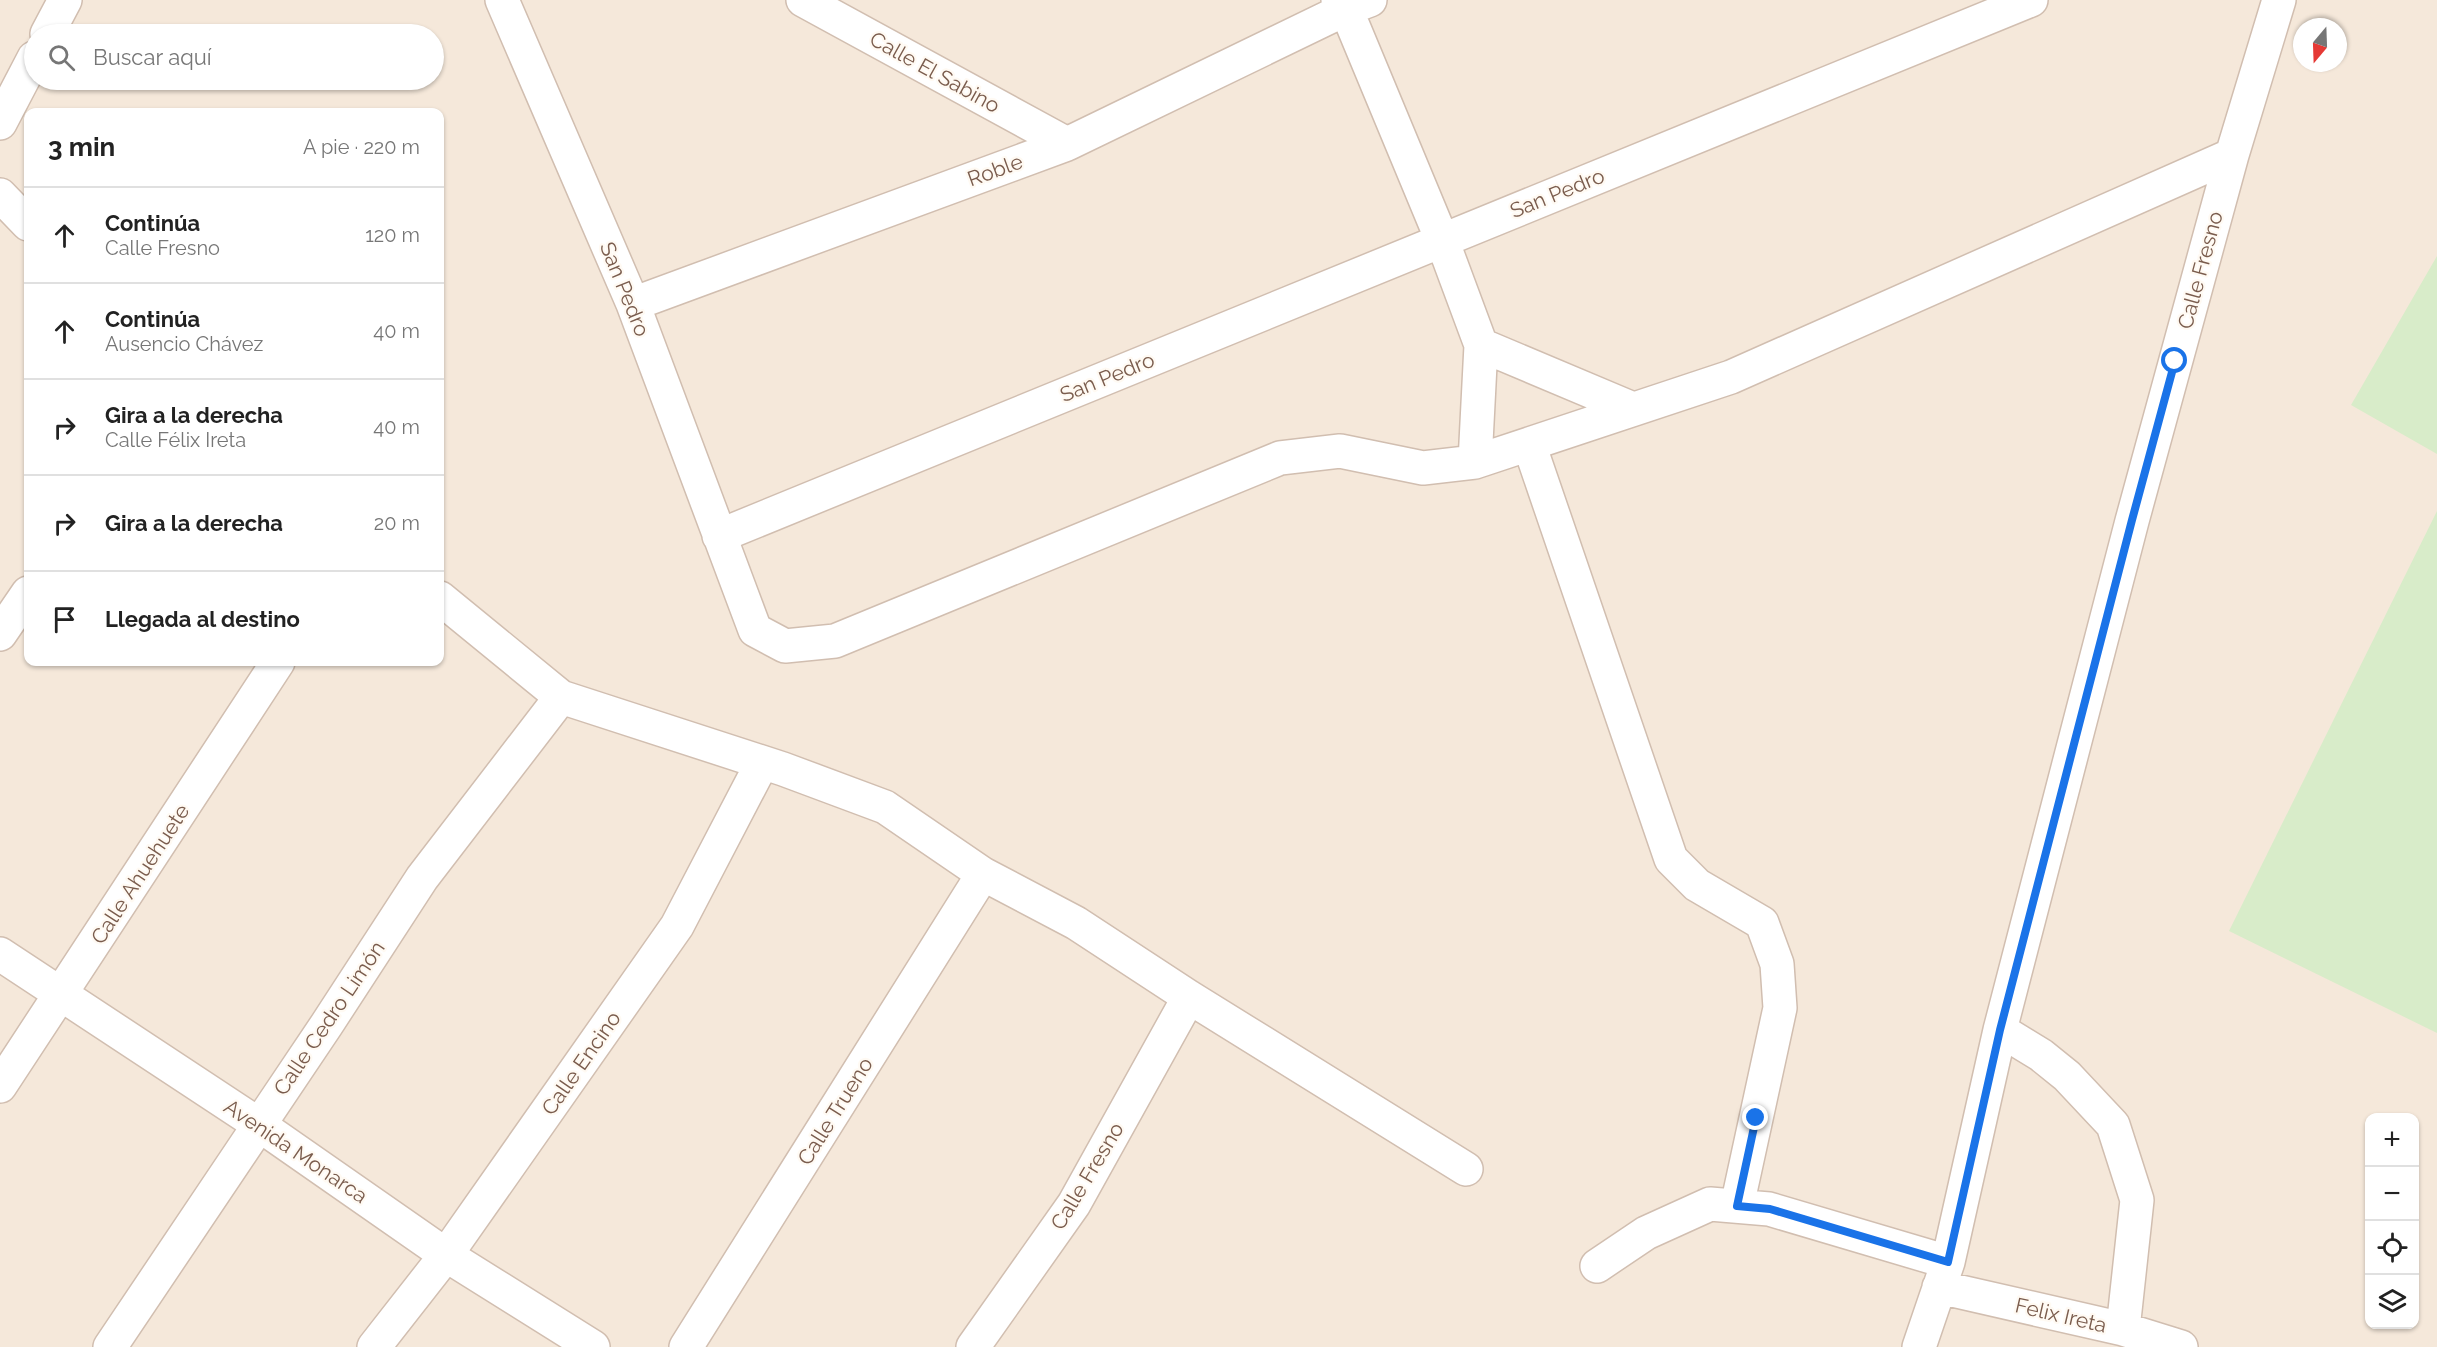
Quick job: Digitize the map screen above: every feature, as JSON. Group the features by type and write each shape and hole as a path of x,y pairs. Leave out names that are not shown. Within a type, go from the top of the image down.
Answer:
{"street":[{"path":"52,24 65,0"},
{"name":"San Pedro","path":"502,0 633,304 719,536 2031,0"},
{"name":"Calle El Sabino","path":"803,0 1067,144"},
{"name":"Calle Fresno","path":"1919,1347 1944,1275 2000,1030 2132,520 2232,155 2279,0"},
{"path":"1351,3 1481,345 1475,462"},
{"name":"Roble","path":"633,304 1067,144 1351,3"},
{"path":"0,123 24,77"},
{"path":"719,536 755,630 785,646 835,641 1280,458 1340,451 1423,468 1475,462 1731,377 2232,155"},
{"path":"0,195 24,220"},
{"path":"1481,345 1633,409"},
{"path":"1529,444 1671,859 1697,885 1762,923 1777,964 1780,1008 1737,1206"},
{"path":"0,634 24,599"},
{"path":"444,601 561,697 762,763 885,807 983,874 1076,923 1189,997 1466,1169"},
{"name":"Calle Ahuehuete","path":"0,1086 275,666"},
{"name":"Calle Cedro Limón","path":"110,1347 422,878 561,697"},
{"name":"Calle Encino","path":"374,1347 446,1255 678,926 762,763"},
{"name":"Calle Trueno","path":"686,1347 983,874"},
{"name":"Avenida Monarca","path":"0,954 258,1124 446,1255 593,1347"},
{"name":"Calle Fresno","path":"973,1347 1074,1204 1189,997"},
{"path":"2000,1030 2041,1055 2067,1076 2113,1125 2138,1200 2123,1329"},
{"name":"Felix Ireta","path":"1596,1266 1646,1233 1710,1204 1770,1209 1944,1275 2181,1347"}],"shaded area":[{"path":"0,0 2437,0 2437,1347 0,1347"}],"green space":[{"path":"2437,256 2437,454 2351,405"},
{"path":"2437,511 2437,1033 2229,931"}],"route":[{"path":"1756,1118 1737,1206 1770,1209 1948,1262 2000,1030 2175,361"}]}
